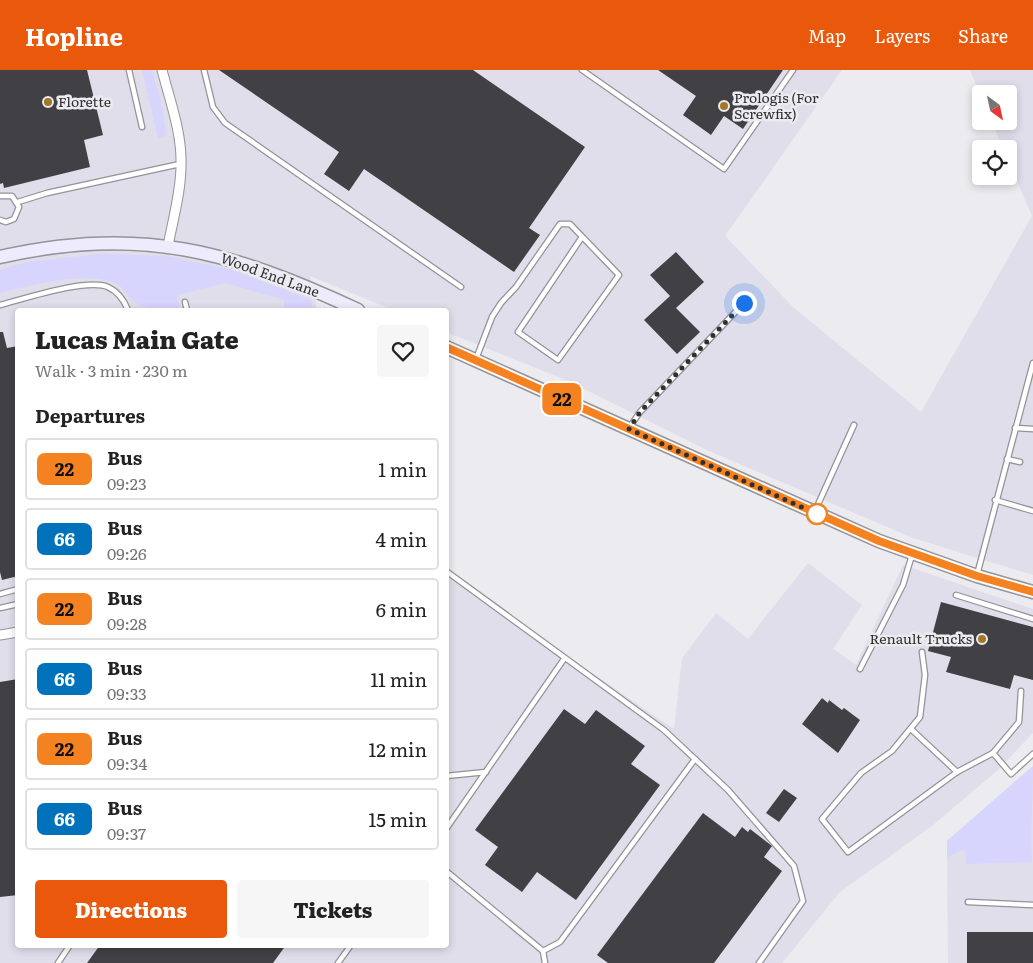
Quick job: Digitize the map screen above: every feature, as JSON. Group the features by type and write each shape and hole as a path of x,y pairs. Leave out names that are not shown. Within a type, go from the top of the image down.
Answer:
{"street":[{"path":"162,70 178,129 182,163 179,194 168,246"},
{"name":"Wood End Lane","path":"0,257 31,250 75,245 134,243 168,246 204,252 247,264 340,306"},
{"path":"449,348 815,513 912,554 977,576 1033,592"},
{"path":"0,635 15,632"}],"lane":[{"path":"129,70 142,127"},
{"path":"204,70 213,107 225,123 461,287"},
{"path":"582,70 724,169 794,70"},
{"path":"18,202 47,193 182,163"},
{"path":"0,196 12,196 18,202 19,211 14,218 6,222 0,220"},
{"path":"475,360 492,317 501,303 516,287 560,224 570,224 619,275 558,360 518,332 582,238"},
{"path":"0,306 79,286 96,285 106,286 116,292 124,299 127,308"},
{"path":"185,302 186,308"},
{"path":"629,429 640,412 744,303"},
{"path":"977,576 995,500 1033,363"},
{"path":"815,513 854,425"},
{"path":"1015,428 1033,429"},
{"path":"1007,459 1020,462"},
{"path":"995,500 1033,511"},
{"path":"860,669 903,585 912,554"},
{"path":"449,573 564,659 664,730 728,790 794,866 803,901 758,963"},
{"path":"0,594 15,590"},
{"path":"956,595 1033,619"},
{"path":"0,608 15,605"},
{"path":"922,652 925,675 920,718 892,751 861,773 822,819 848,852 957,772 993,753 1019,722 1021,691"},
{"path":"449,825 564,659"},
{"path":"911,729 957,772"},
{"path":"993,753 1011,774 1033,754"},
{"path":"544,950 560,942 694,759"},
{"path":"449,776 486,772"},
{"path":"449,873 544,950 545,963"},
{"path":"968,902 1033,905"},
{"path":"58,963 68,948"},
{"path":"338,963 349,948"}],"shaded area":[{"path":"0,70 842,70 725,236 794,308 921,412 1032,216 1017,181 1017,140 999,140 996,130 1018,130 1018,85 976,85 970,70 1033,70 1033,575 913,538 709,451 566,380 449,333 449,308 388,308 310,276 317,308 15,308 15,948 449,948 449,576 674,729 682,658 716,613 748,639 808,563 862,605 833,649 856,665 903,565 1033,609 1033,733 998,770 932,826 840,892 782,963 0,963"},
{"path":"142,70 152,70 163,110 166,136 158,138"},
{"path":"99,254 166,256 232,270 311,300 313,308 284,308 284,300 226,283 177,295 180,308 151,308 137,304 117,284 90,278 59,280 0,293 0,270 26,262"},
{"path":"1033,766 1033,963 948,963 947,841"},
{"path":"1033,766 1032,862 966,864 965,849 947,857 947,841"}],"building":[{"name":"Florette","path":"0,70 87,70 103,135 84,140 90,167 4,188 3,183 0,184"},
{"path":"219,70 473,70 585,147 529,228 540,235 514,272 364,169 349,191 324,174 339,152"},
{"name":"Prologis (For Screwfix)","path":"658,70 783,70 743,129 724,116 711,135 683,115 696,96"},
{"path":"676,252 704,282 676,308 700,332 677,354 644,320 670,296 650,275"},
{"path":"0,332 3,332 7,348 15,347 15,577 2,580 0,572"},
{"name":"Renault Trucks","path":"941,602 1033,627 1033,680 1014,675 1010,689 946,672 951,657 928,651"},
{"path":"15,680 15,895 0,897 0,682"},
{"path":"822,698 828,703 829,700 842,710 844,708 860,720 838,753 802,724"},
{"path":"564,709 585,724 596,710 645,746 631,764 660,785 576,900 537,872 522,892 485,865 498,847 475,830"},
{"path":"784,789 797,798 779,822 766,813"},
{"path":"703,813 735,837 742,827 748,832 750,829 772,846 764,857 782,871 714,963 608,963 597,955"},
{"path":"967,932 1033,932 1033,963 967,963"},
{"path":"98,948 284,948 273,963 87,963"}],"bus line":[{"name":"22","path":"449,348 879,541 977,576 1033,592"}],"place":[{"name":"Florette","path":"48,102"},
{"name":"Prologis (For Screwfix)","path":"724,106"},
{"name":"Renault Trucks","path":"982,639"}],"route":[{"path":"744,303 640,412 629,429 817,514"}]}
